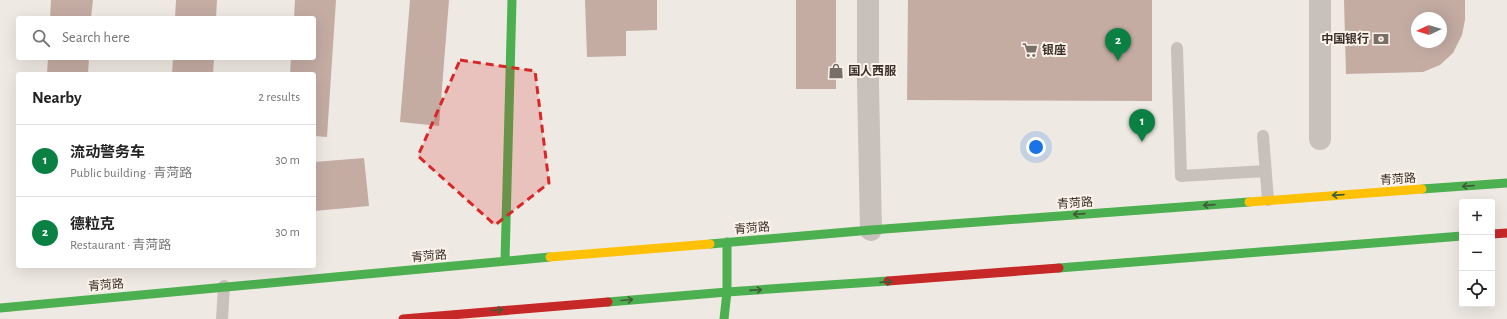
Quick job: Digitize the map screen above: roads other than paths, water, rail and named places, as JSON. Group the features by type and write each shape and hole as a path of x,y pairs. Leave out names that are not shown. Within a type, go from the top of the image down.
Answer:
{"main road":[{"path":"505,261 512,0"},
{"name":"青菏路","path":"0,308 224,286 871,230 1507,183"},
{"path":"1495,234 1507,233"},
{"path":"403,319 727,292 901,280 1459,236"},
{"path":"724,319 727,292 727,242"}],"street":[{"path":"868,0 871,230"},
{"path":"1320,0 1320,139"}],"lane":[{"path":"1177,48 1181,176 1265,171"},
{"path":"1263,136 1268,200"},
{"path":"222,319 224,286"}],"place":[{"name":"中国银行","path":"1381,39"},
{"name":"银座","path":"1030,50"},
{"name":"德粒克","path":"1118,61"},
{"name":"国人西服","path":"836,71"},
{"name":"流动警务车","path":"1142,142"}]}
